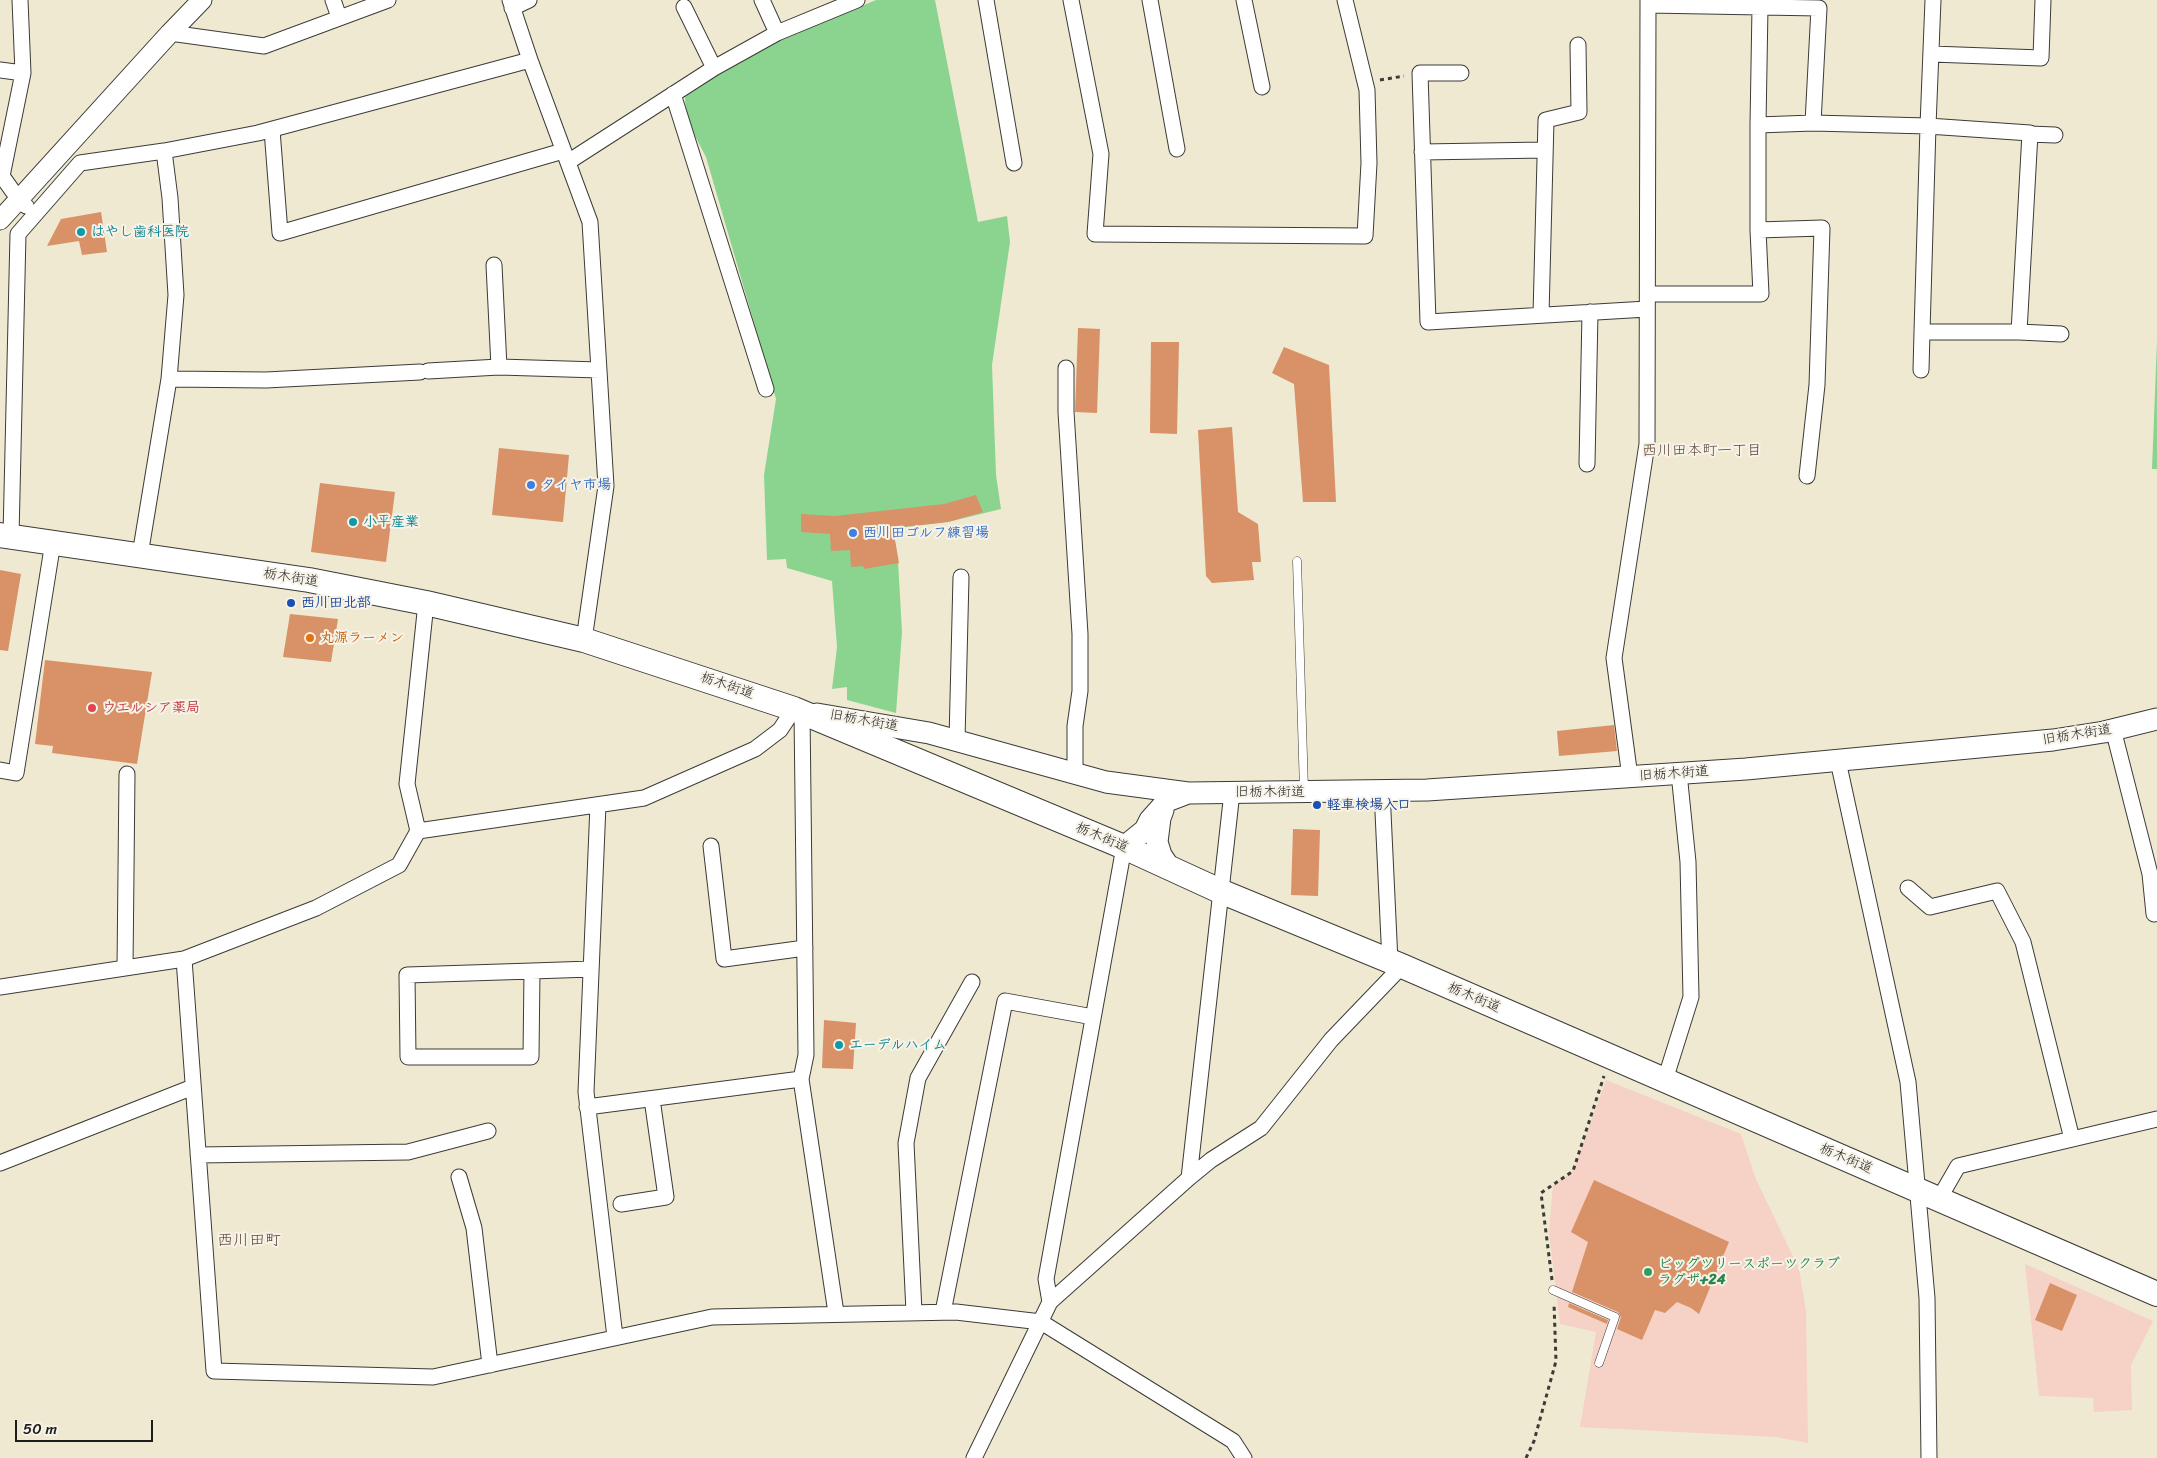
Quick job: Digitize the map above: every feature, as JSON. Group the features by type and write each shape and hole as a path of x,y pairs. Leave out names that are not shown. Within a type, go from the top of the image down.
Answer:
{"main road":[{"name":"栃木街道","path":"5,535 309,580 426,603 584,640 798,710 1124,847 1220,891 1396,964 2157,1294"},
{"name":"旧栃木街道","path":"798,710 876,723 957,740 1106,782 1188,793 1382,791 1505,786 1679,774 2036,742 2113,730 2157,719"},
{"path":"957,740 965,752 1101,789 1153,794 1188,793"},
{"name":"旧栃木街道","path":"1124,847 1145,830 1150,820 1167,801 1188,793"},
{"path":"1167,801 1160,818 1157,842 1161,855 1169,867"}],"street":[{"path":"20,0 23,73 1,177 19,200 35,214"},
{"path":"0,220 202,0"},
{"path":"333,0 339,17"},
{"path":"170,33 264,46 388,0"},
{"path":"529,0 511,4 590,222 606,486 584,640"},
{"path":"762,0 777,33"},
{"path":"986,0 1014,163"},
{"path":"1071,0 1101,154 1095,234 1365,236 1369,164 1365,83 1344,0"},
{"path":"1150,0 1177,149"},
{"path":"1244,0 1262,87"},
{"path":"1921,370 1933,0"},
{"path":"1932,54 2041,58 2043,0"},
{"path":"272,130 280,233 566,156 777,33 852,1"},
{"path":"1630,777 1614,658 1647,444 1648,3 1819,8 1813,123"},
{"path":"1461,73 1420,74 1428,322 1590,312 1648,302 1761,294 1758,230 1760,7"},
{"path":"684,8 714,68"},
{"path":"1541,315 1546,120 1579,112 1578,45"},
{"path":"5,535 18,234 80,163 164,151 272,130 530,60"},
{"path":"0,70 23,73"},
{"path":"673,94 766,389"},
{"path":"1758,125 1813,123 1928,126 2029,134 2055,134"},
{"path":"2019,332 2029,134"},
{"path":"1422,152 1545,150"},
{"path":"140,556 169,379 176,295 170,198 164,151"},
{"path":"1758,230 1822,228 1817,385 1807,476"},
{"path":"494,265 499,367"},
{"path":"1587,464 1590,312"},
{"path":"1922,332 2061,334"},
{"path":"169,379 266,380 499,367 599,370"},
{"path":"1066,368 1066,412 1080,634 1080,691 1075,726 1075,774"},
{"path":"0,770 16,773 52,542"},
{"path":"957,740 961,577"},
{"path":"0,987 184,959 316,908 399,866 418,831 407,784 426,603"},
{"path":"418,831 644,798 755,749 780,730 798,710"},
{"path":"798,710 806,1055 801,1079 836,1313"},
{"path":"2113,730 2150,874 2154,914"},
{"path":"1838,761 1908,1082 1927,1298 1929,1458"},
{"path":"124,968 127,774"},
{"path":"1665,1080 1691,997 1688,862 1679,774"},
{"path":"974,1458 1050,1302 1189,1178 1211,1160 1261,1128 1396,964 1382,791"},
{"path":"1189,1178 1232,792"},
{"path":"598,805 586,1092 614,1337"},
{"path":"711,846 724,959 805,948"},
{"path":"1050,1302 1046,1279 1124,847"},
{"path":"1908,888 1930,907 1997,891 2022,942 2072,1139"},
{"path":"184,959 214,1371 433,1377 712,1317 944,1312 1041,1322 1233,1441 1244,1458"},
{"path":"532,971 531,1057 408,1057 407,975 591,969"},
{"path":"914,1312 906,1143 918,1078 972,982"},
{"path":"944,1312 1005,1002 1093,1017"},
{"path":"587,1107 801,1079"},
{"path":"0,1163 193,1087"},
{"path":"622,1204 666,1197 652,1099"},
{"path":"1939,1199 1958,1166 2157,1119"},
{"path":"198,1155 408,1152 488,1131"},
{"path":"459,1177 474,1228 490,1365"}],"lane":[{"path":"1297,561 1304,792"},
{"path":"1553,1290 1615,1317 1599,1363"}],"path":[{"path":"1365,83 1420,74"},
{"path":"1526,1458 1534,1441 1556,1361 1553,1290 1541,1193 1573,1171 1610,1057"}],"shaded area":[{"path":"1606,1080 1741,1134 1755,1177 1799,1269 1806,1311 1808,1443 1776,1437 1580,1427 1596,1332 1560,1324 1549,1232 1553,1185 1573,1171"},
{"path":"2025,1264 2153,1321 2131,1365 2132,1410 2094,1412 2093,1398 2039,1396"}],"green space":[{"path":"876,0 935,0 978,222 1007,216 1010,242 992,365 996,475 1001,509 948,522 889,529 898,561 902,632 896,713 847,700 847,687 832,689 837,647 832,581 787,568 786,559 767,560 764,475 776,399 706,157 686,119 685,95 713,74 781,40"},
{"path":"2157,341 2157,469 2152,469"}],"building":[{"name":"はやし歯科医院","path":"101,212 107,252 82,255 79,241 47,246 61,219"},
{"path":"1078,328 1100,329 1097,413 1075,412"},
{"path":"1151,342 1179,342 1177,434 1150,433"},
{"path":"1284,347 1329,365 1336,502 1303,502 1294,384 1272,373"},
{"path":"1232,427 1238,512 1258,524 1261,562 1252,562 1254,580 1212,583 1206,576 1198,430"},
{"name":"タイヤ市場","path":"499,448 569,455 563,522 492,515"},
{"name":"小平産業","path":"320,483 395,492 386,562 311,552"},
{"name":"西川田ゴルフ練習場","path":"976,495 983,512 948,522 893,528 899,563 864,569 863,566 851,567 850,550 831,551 830,534 801,532 801,514 835,516 944,504"},
{"path":"0,570 21,574 8,651 0,650"},
{"name":"丸源ラーメン","path":"290,614 338,619 331,662 283,657"},
{"name":"ウエルシア薬局","path":"45,660 152,672 137,764 52,753 53,746 35,744"},
{"path":"1614,725 1617,751 1559,756 1557,731"},
{"path":"1293,829 1320,830 1318,896 1291,895"},
{"name":"エーデルハイム","path":"824,1020 856,1023 853,1069 822,1068"},
{"name":"ビッグツリースポーツクラブ ラグザ+24","path":"1594,1180 1729,1242 1699,1314 1677,1302 1665,1313 1655,1310 1642,1340 1617,1329 1621,1317 1618,1312 1572,1292 1588,1242 1571,1232"},
{"path":"2050,1283 2077,1295 2062,1331 2035,1320"},
{"path":"1569,1303 1608,1320 1607,1324 1568,1307"}],"place":[{"name":"はやし歯科医院","path":"81,232"},
{"name":"タイヤ市場","path":"531,485"},
{"name":"小平産業","path":"353,522"},
{"name":"西川田ゴルフ練習場","path":"853,533"},
{"name":"西川田北部","path":"291,603"},
{"name":"丸源ラーメン","path":"310,638"},
{"name":"ウエルシア薬局","path":"92,708"},
{"name":"軽車検場入口","path":"1317,805"},
{"name":"エーデルハイム","path":"839,1045"},
{"name":"ビッグツリースポーツクラブ ラグザ+24","path":"1648,1272"}],"district":[{"name":"西川田本町一丁目","path":"1702,451"},
{"name":"西川田町","path":"249,1241"}]}
